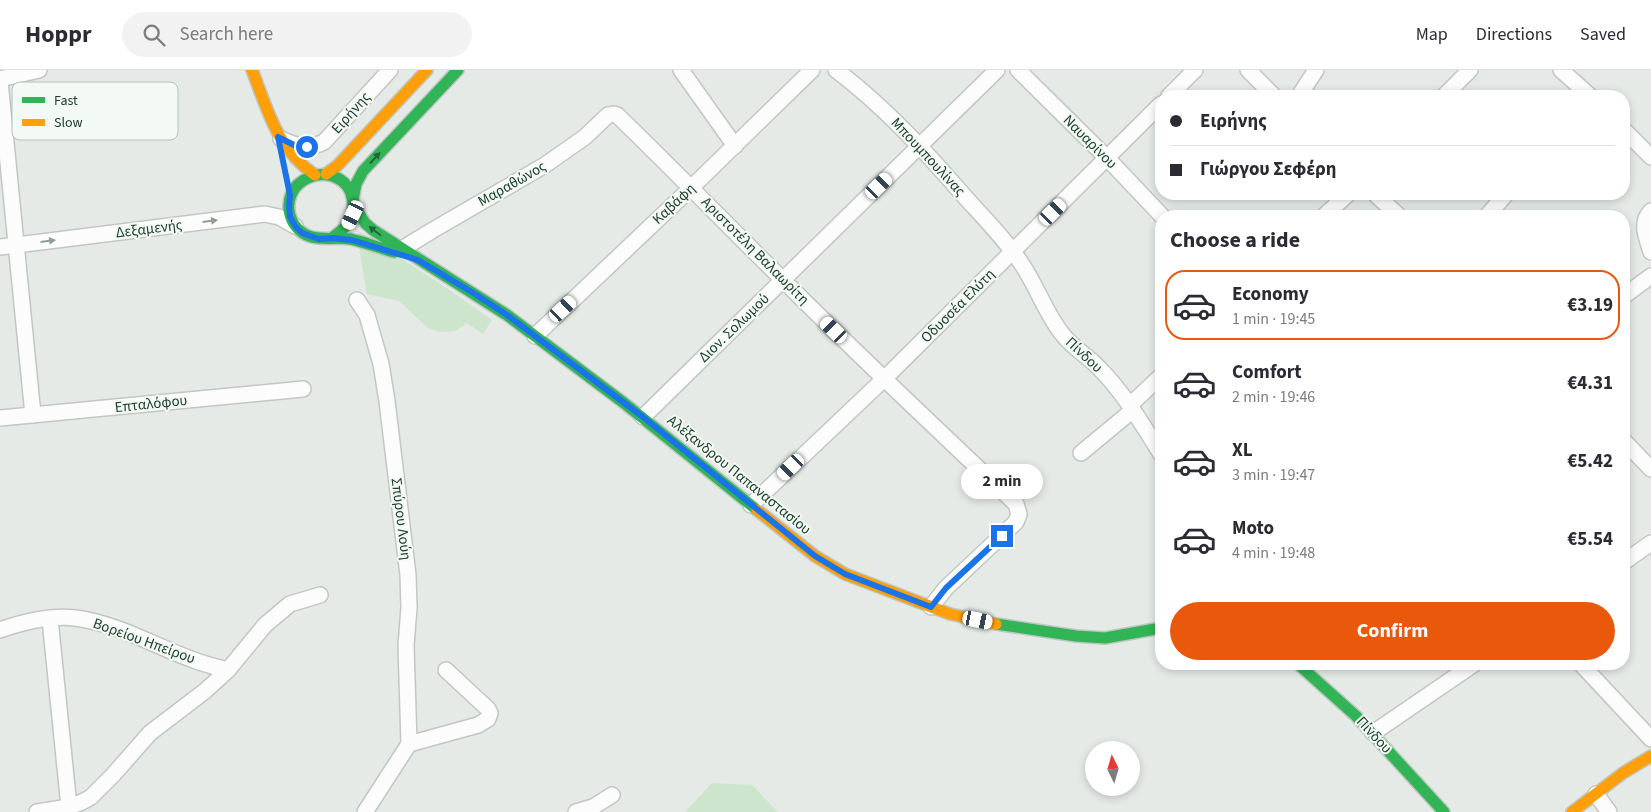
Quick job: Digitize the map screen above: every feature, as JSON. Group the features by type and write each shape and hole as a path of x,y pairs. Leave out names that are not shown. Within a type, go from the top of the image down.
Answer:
{"street":[{"path":"33,415 0,80 39,70"},
{"path":"252,70 278,137 290,195 290,217 295,226 302,233 312,238 352,240 418,260"},
{"path":"290,195 305,178 321,174 337,166 427,70"},
{"path":"332,238 349,225 353,215 356,184 363,171 458,70"},
{"path":"682,70 735,146"},
{"name":"Καβάφη","path":"535,336 812,70"},
{"name":"Μπουμπουλίνας","path":"836,70 888,113 920,146 1012,252"},
{"name":"Διον. Σολωμού","path":"643,417 997,70"},
{"name":"Ναυαρίνου","path":"1018,70 1156,210"},
{"path":"1175,90 1195,70"},
{"path":"1248,70 1268,90"},
{"path":"1303,90 1316,70"},
{"path":"1450,90 1470,70"},
{"path":"1562,70 1583,90"},
{"name":"Ειρήνης","path":"278,137 294,145 307,147 316,146 324,142 388,71"},
{"name":"Οδυσσέα Ελύτη","path":"751,505 884,379 1155,110"},
{"name":"Αριστοτέλη Βαλαωρίτη","path":"617,115 692,187 884,379 1016,504 1019,514 1016,522 946,588 931,607"},
{"name":"Μαραθώνος","path":"402,250 545,165 585,137 608,116 617,115"},
{"path":"1630,136 1651,157"},
{"path":"278,137 298,164 321,174 337,178 346,185 352,194 354,202"},
{"path":"1331,210 1341,200"},
{"path":"1382,200 1392,210"},
{"path":"1492,210 1501,200"},
{"name":"Αλέξανδρου Παπαναστασίου","path":"354,202 365,223 373,230 402,250 475,294 535,336 643,417 815,556 834,568 950,614 991,622 1076,636 1105,638 1155,629"},
{"path":"1651,211 1646,217 1644,224 1651,252"},
{"name":"Δεξαμενής","path":"0,247 265,214 279,217 295,226"},
{"name":"Πίνδου","path":"1012,252 1030,278 1062,335 1099,368 1131,408 1155,445"},
{"path":"1630,292 1651,276"},
{"name":"Σπύρου Λούη","path":"357,300 367,315 381,364 408,575 409,608 406,644 409,744"},
{"path":"1081,453 1131,408 1155,382"},
{"name":"Επταλόφου","path":"0,418 303,389"},
{"path":"1630,447 1651,469"},
{"path":"1630,558 1651,544"},
{"path":"37,812 69,807 82,802 98,791 150,733 205,691 228,670 265,625 290,604 320,595"},
{"name":"Βορείου Ηπείρου","path":"0,630 24,623 74,618 100,624 152,642 191,659 228,670"},
{"path":"50,619 69,807"},
{"path":"365,812 409,744 478,725 490,716 488,709 446,670"},
{"name":"Πίνδου","path":"1305,670 1344,703 1444,812"},
{"path":"1373,733 1465,670"},
{"path":"1587,670 1651,739"},
{"path":"1572,812 1651,756"},
{"path":"1596,794 1609,812"},
{"path":"576,812 593,807 612,795"}],"green space":[{"path":"359,231 492,320 483,334 467,323 455,331 440,332 428,328 399,301 367,294 360,254"},
{"path":"712,783 752,785 778,812 685,812"}],"traffic: fast":[{"path":"353,200 356,184 363,171 458,70"},
{"path":"332,238 344,228 351,215 353,207 351,193 347,186 335,177 329,175 309,177 294,189 289,203 291,218 300,231 313,237 350,239 394,252"},
{"path":"354,205 365,223 373,230 507,315 624,403 757,510"},
{"path":"996,624 1076,636 1105,638 1155,629"},
{"path":"1305,670 1356,716 1444,812"}],"traffic: slow":[{"path":"252,70 275,128 291,153 315,175"},
{"path":"326,174 337,166 427,70"},
{"path":"757,510 815,556 845,574 950,614 996,624"},
{"path":"1572,812 1623,773 1651,756"}],"route":[{"path":"307,147 294,145 278,137 290,195 290,217 302,233 319,239 352,240 418,260 475,294 507,315 643,417 826,564 845,574 931,607 946,588 1002,536"}]}
